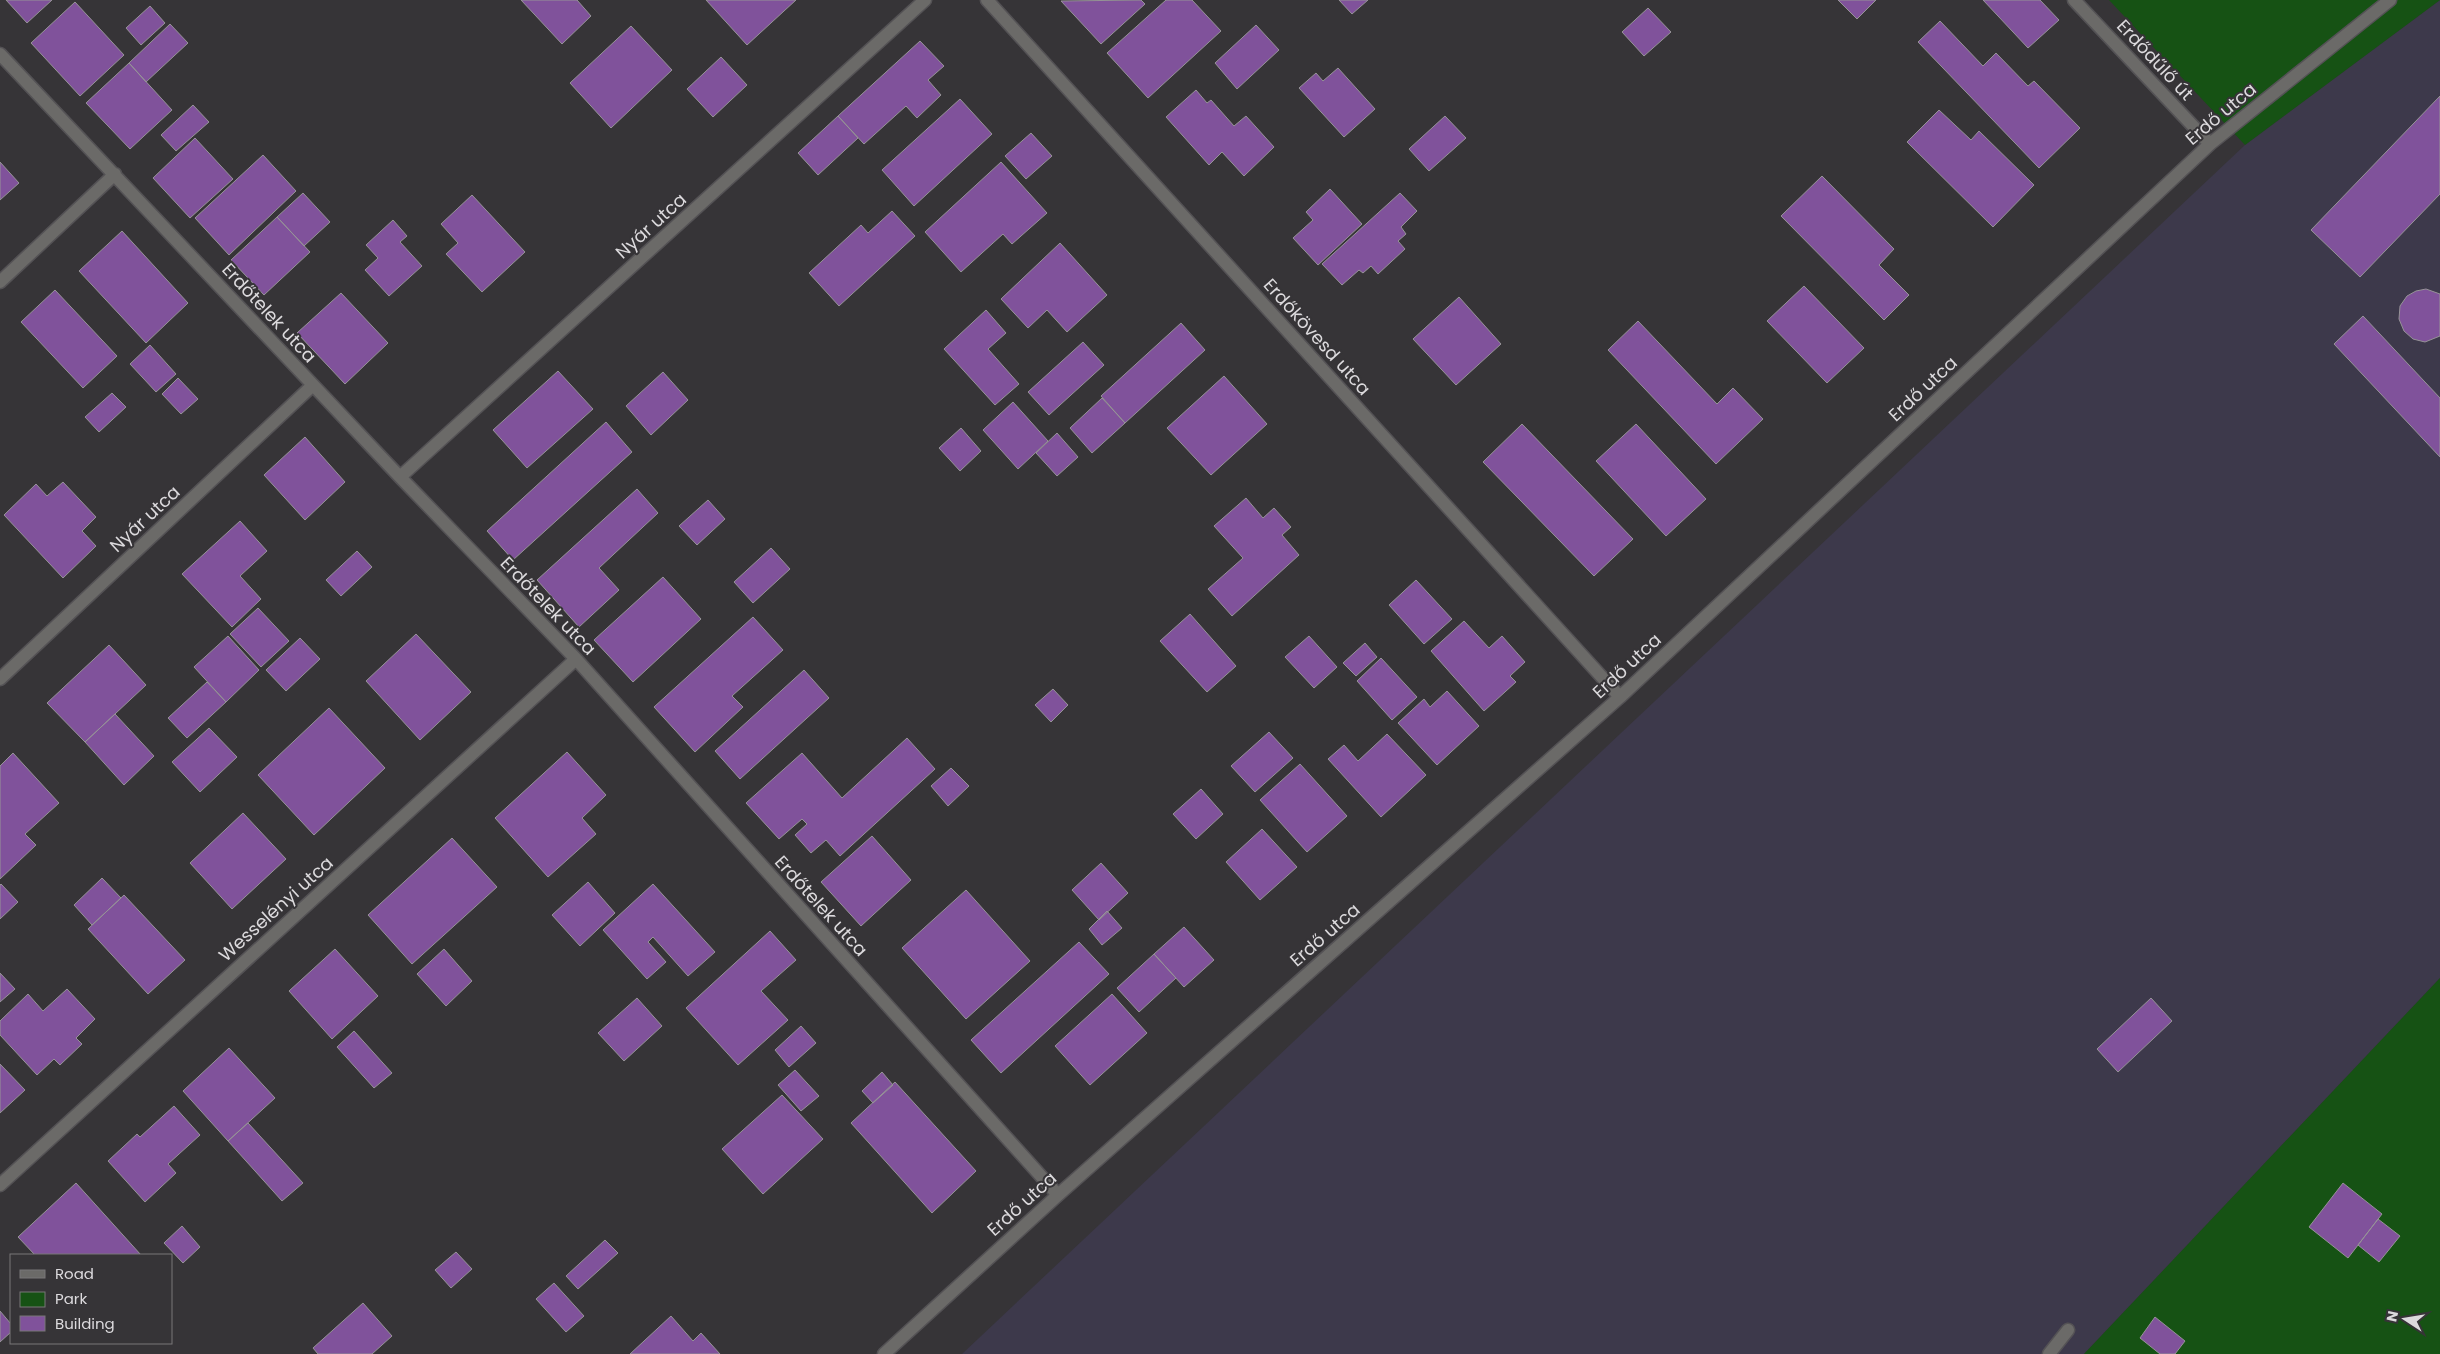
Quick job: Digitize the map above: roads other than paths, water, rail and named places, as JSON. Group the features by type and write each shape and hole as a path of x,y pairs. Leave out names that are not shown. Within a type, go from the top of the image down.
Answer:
{"street":[{"name":"Nyár utca","path":"400,477 926,0"},
{"name":"Erdőkövesd utca","path":"987,0 1620,697"},
{"name":"Erdődűlő út","path":"2074,0 2210,144"},
{"name":"Erdő utca","path":"884,1354 1058,1195 1620,697 2210,144 2390,0"},
{"name":"Erdőtelek utca","path":"0,54 400,477 576,659 1058,1195"},
{"path":"0,282 115,174"},
{"name":"Nyár utca","path":"0,679 313,385"},
{"name":"Wesselényi utca","path":"0,1184 576,659"},
{"path":"2049,1354 2068,1330"}]}
